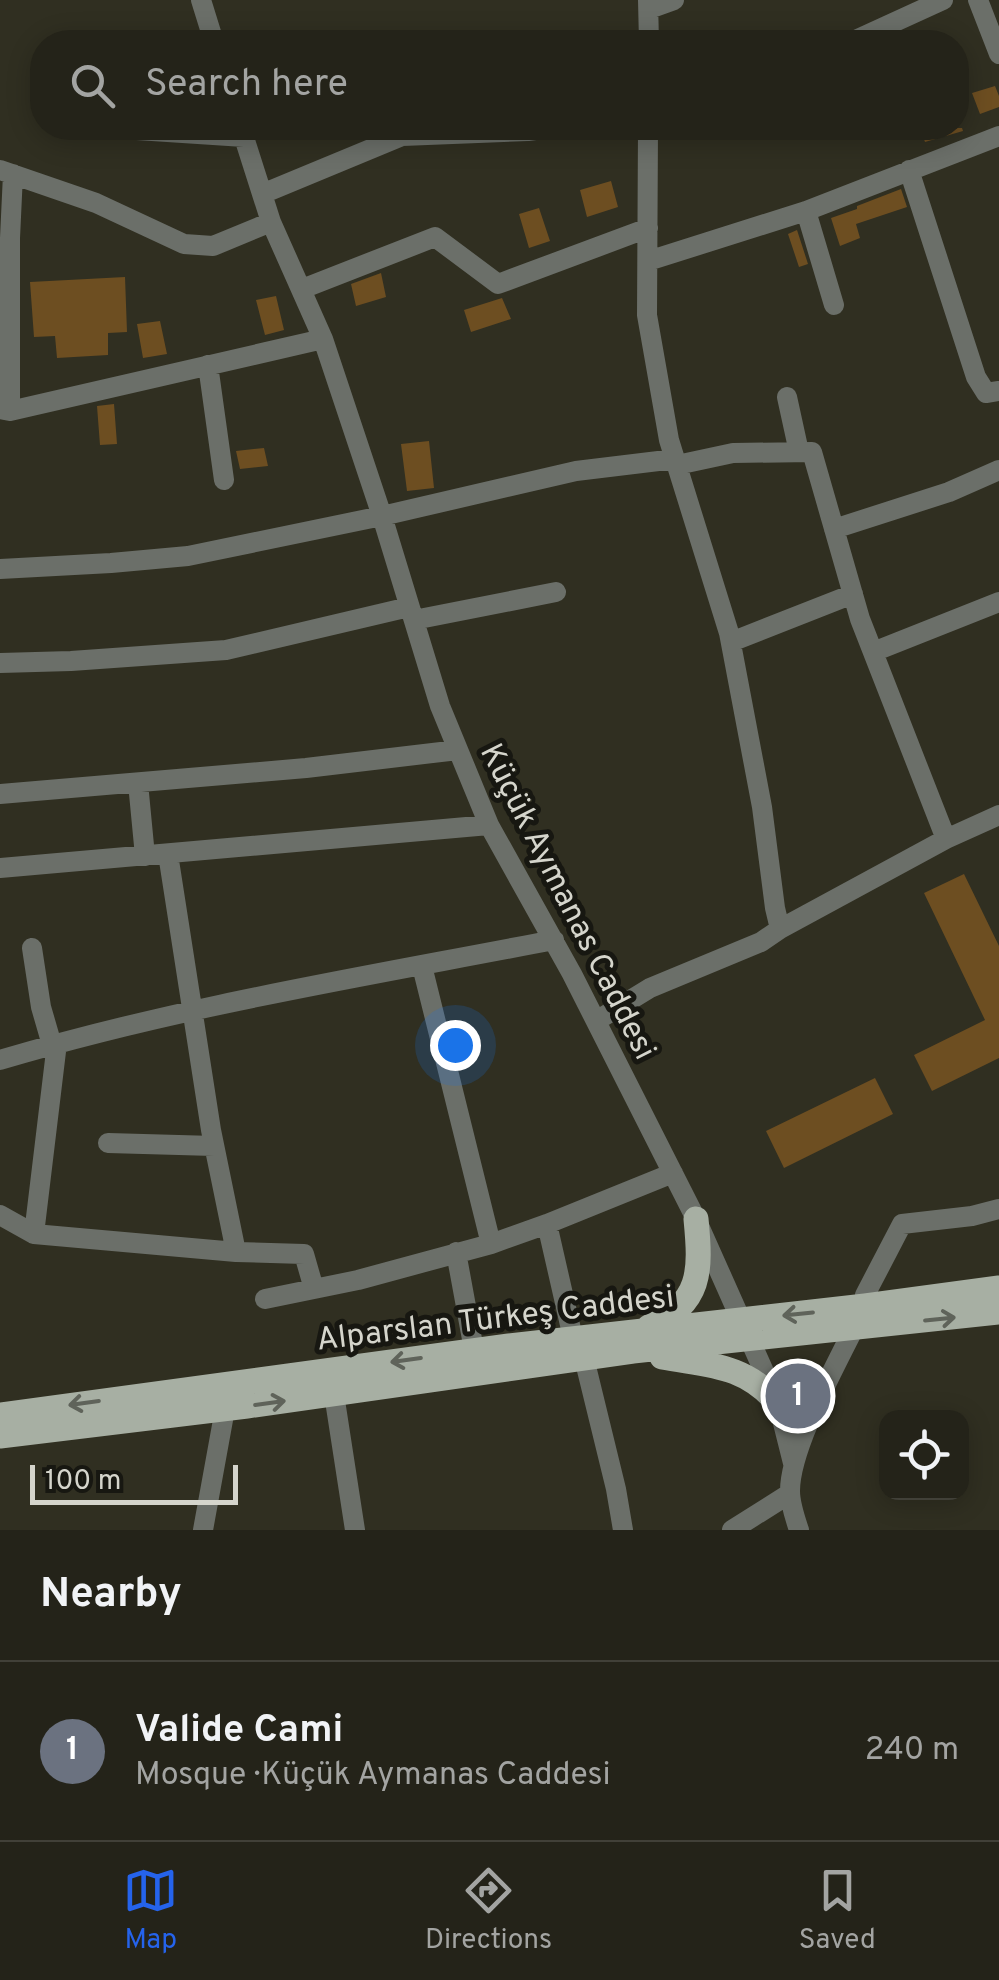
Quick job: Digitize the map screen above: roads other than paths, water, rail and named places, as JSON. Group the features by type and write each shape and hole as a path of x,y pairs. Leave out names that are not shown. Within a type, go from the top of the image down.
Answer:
{"main road":[{"path":"637,1341 686,1302 694,1284 698,1257 696,1219"},
{"name":"Alparslan Türkeş Caddesi","path":"860,1317 999,1288"},
{"name":"Alparslan Türkeş Caddesi","path":"0,1436 334,1394 579,1348 860,1317 999,1312"},
{"path":"637,1341 738,1371 778,1403"},
{"name":"Alparslan Türkeş Caddesi","path":"0,1414 474,1350 579,1348"}],"street":[{"path":"201,0 210,30"},
{"path":"649,5 674,0"},
{"path":"877,30 943,0"},
{"path":"978,0 999,54"},
{"path":"648,261 806,211 999,136"},
{"name":"Küçük Aymanas Caddesi","path":"245,140 271,222 323,339 440,706 458,750 490,825 554,940 696,1219 778,1403 793,1464"},
{"path":"262,194 392,140"},
{"path":"648,140 647,314 669,440 731,642 780,929"},
{"path":"909,170 976,378 986,393 999,390"},
{"path":"271,222 213,246 184,244 96,203 7,172 10,238 5,410 323,339"},
{"path":"806,211 834,305"},
{"path":"302,289 435,237 498,284 648,228"},
{"path":"208,365 224,480"},
{"path":"787,397 799,452"},
{"path":"0,569 188,556 576,471 732,454 812,452 873,652 946,839"},
{"path":"834,529 949,492 999,470"},
{"path":"0,663 226,650 412,613 556,592"},
{"path":"731,642 853,594"},
{"path":"873,652 999,602"},
{"path":"0,794 306,768 458,750"},
{"path":"138,783 145,856"},
{"path":"596,1021 650,988 761,942 946,839 999,815"},
{"path":"0,868 490,825"},
{"path":"168,854 214,1146 236,1252"},
{"path":"0,1060 191,1009 554,940"},
{"path":"32,948 41,1007 54,1044 34,1234"},
{"path":"422,966 492,1244"},
{"path":"108,1144 214,1146"},
{"path":"265,1299 358,1280 492,1244 674,1173"},
{"path":"799,1530 789,1494 793,1464 822,1393 860,1317 865,1295 902,1224 999,1209"},
{"path":"0,1215 34,1234 236,1252 304,1254 314,1289"},
{"path":"547,1224 616,1489 622,1530"},
{"path":"456,1252 474,1350"},
{"path":"334,1394 355,1530"},
{"path":"203,1530 225,1409"},
{"path":"732,1530 789,1494"}],"place":[{"name":"Valide Cami","path":"798,1396"}]}
